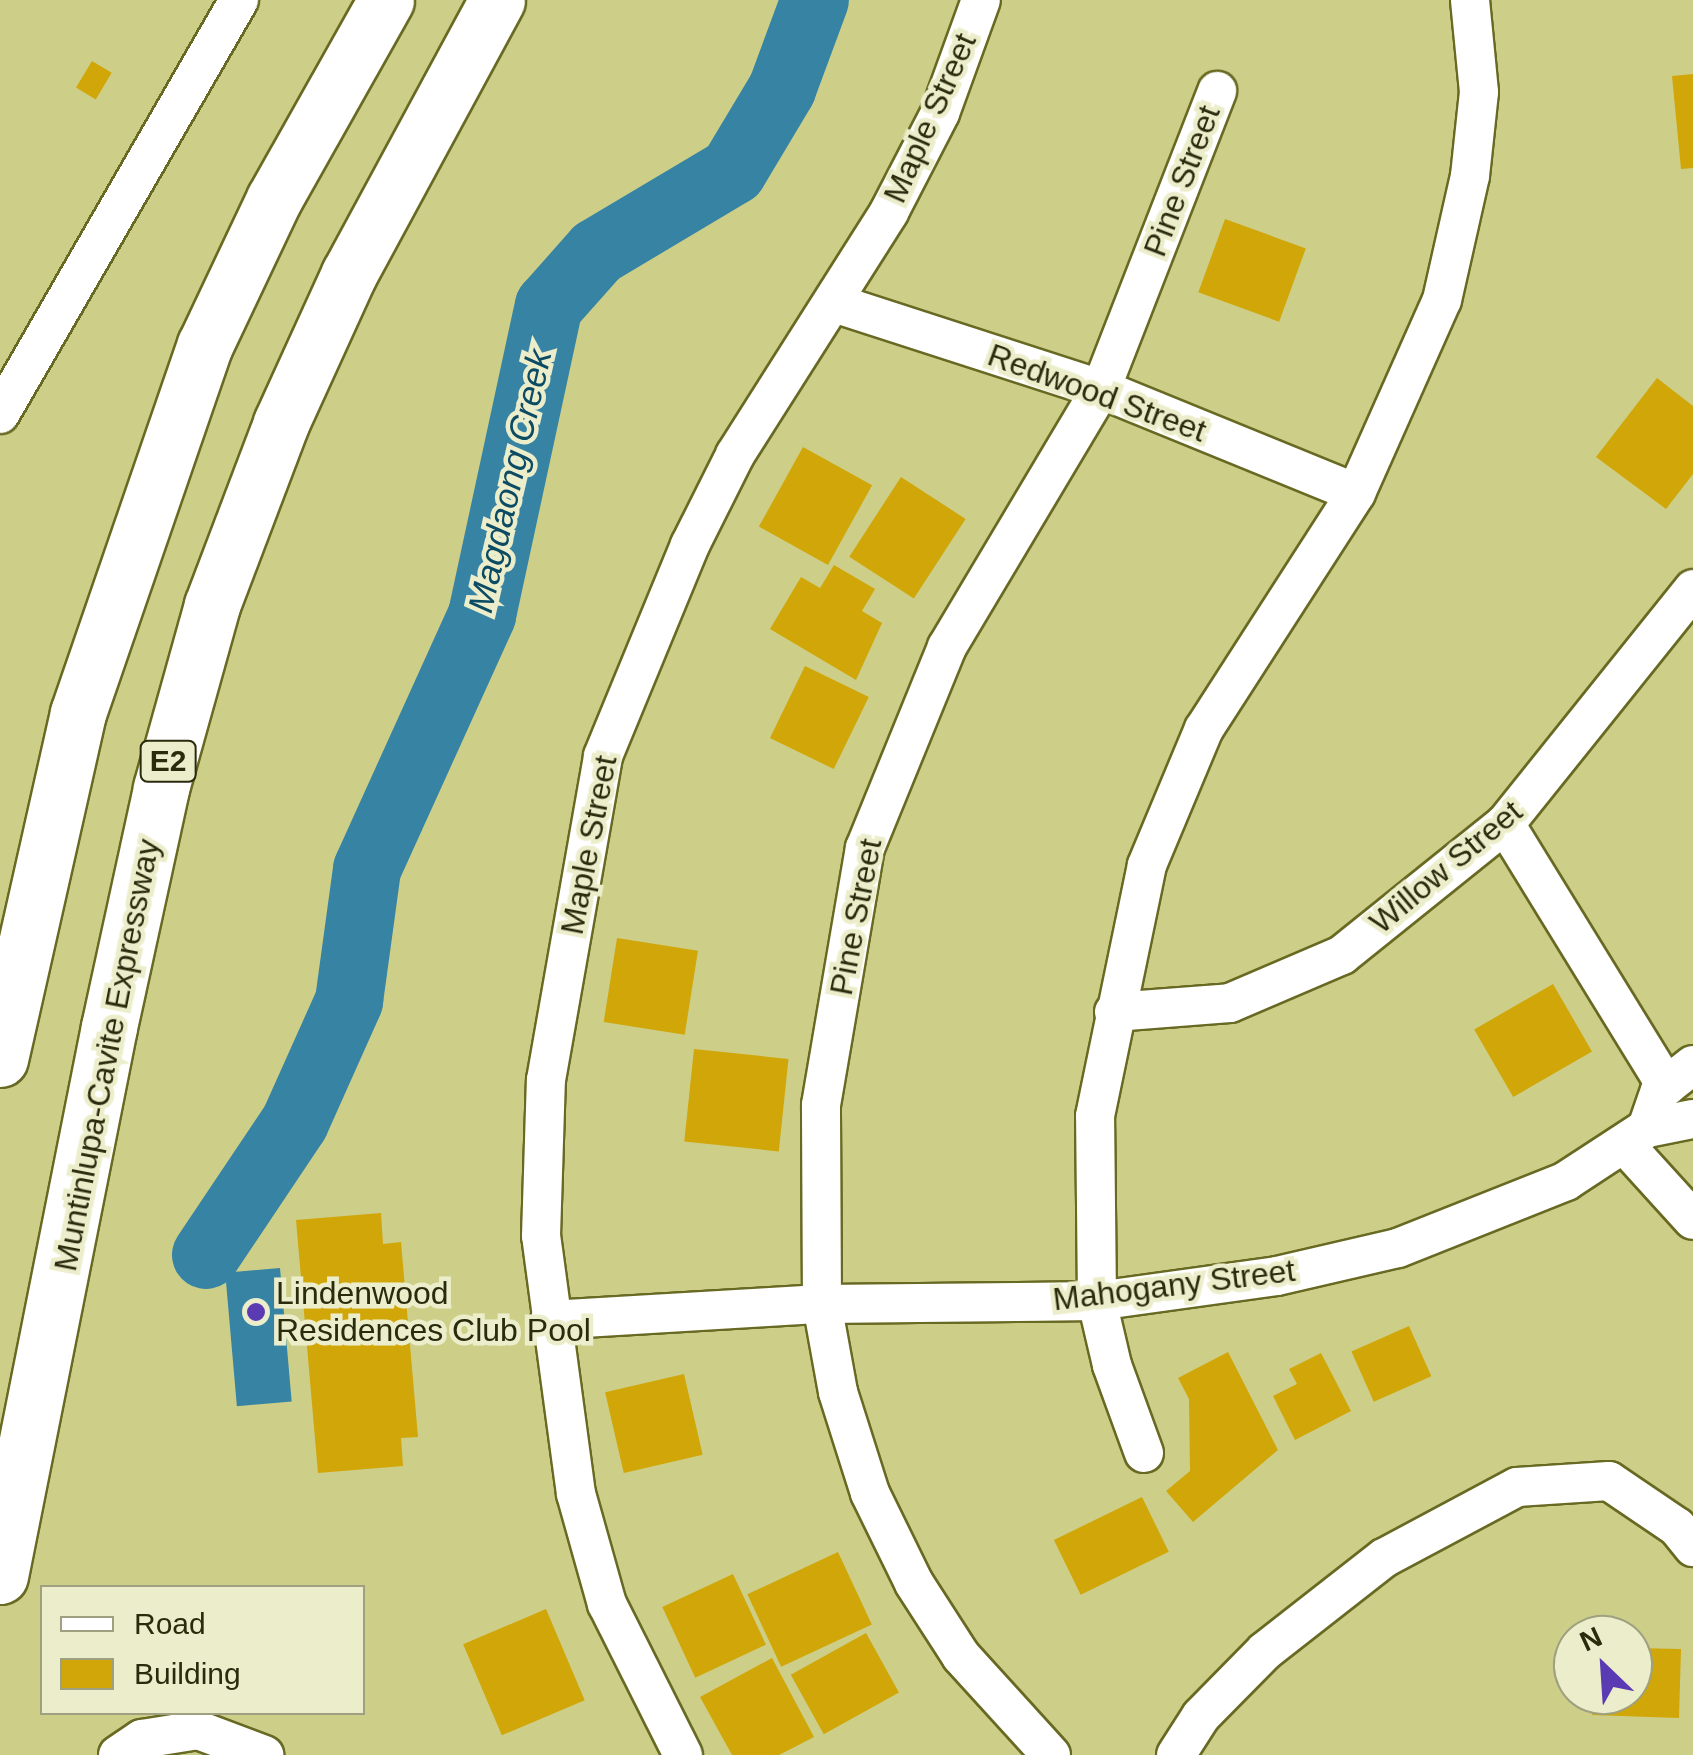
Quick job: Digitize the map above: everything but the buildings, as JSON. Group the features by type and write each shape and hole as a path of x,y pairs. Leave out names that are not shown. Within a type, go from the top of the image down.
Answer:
{"highway":[{"path":"0,1059 78,713 204,345 274,199 386,0"},
{"name":"Muntinlupa-Cavite Expressway","path":"0,1576 116,990 161,788 212,605 281,423 349,274 498,0"}],"street":[{"path":"0,414 239,0"},
{"name":"Maple Street","path":"683,1755 607,1604 576,1494 540,1236 546,1080 603,756 690,546 735,456 834,303 940,112 981,0"},
{"path":"1144,1453 1098,1301 1094,1116 1114,1012 1147,865 1204,730 1356,493 1442,300 1466,194 1479,92 1470,0"},
{"name":"Pine Street","path":"1051,1755 961,1656 914,1583 870,1493 838,1392 822,1304 821,1105 865,848 947,647 1101,389 1217,91"},
{"name":"Redwood Street","path":"834,303 1101,389 1356,493"},
{"name":"Willow Street","path":"1114,1012 1230,1002 1342,954 1505,824 1693,589"},
{"path":"1505,824 1680,1075 1636,1136 1693,1220"},
{"name":"Mahogany Street","path":"550,1320 822,1304 1098,1301 1277,1276 1398,1248 1566,1182 1636,1136 1693,1119"},
{"path":"1176,1755 1201,1716 1264,1650 1384,1558 1517,1486 1609,1481 1677,1527 1693,1548"},
{"path":"118,1755 142,1739 198,1730 264,1755"}],"water":[{"name":"Lindenwood Residences Club Pool","path":"280,1268 292,1401 237,1406 225,1273"}],"waterway":[{"name":"Magdaong Creek","path":"206,1255 295,1122 349,1001 367,869 482,615 549,306 597,252 733,171 782,89 815,0"}],"place":[{"name":"Lindenwood Residences Club Pool","path":"256,1312"}]}
